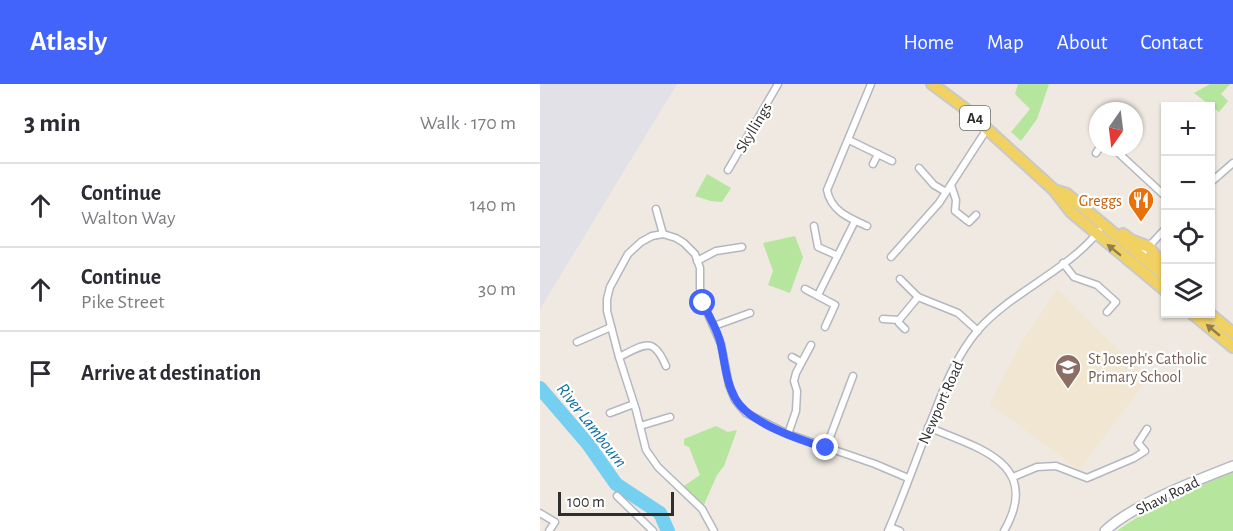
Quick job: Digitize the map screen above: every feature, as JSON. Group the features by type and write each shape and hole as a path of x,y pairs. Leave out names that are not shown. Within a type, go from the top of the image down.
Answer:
{"main road":[{"name":"A4","path":"932,84 987,129 1054,190 1071,212 1096,234 1161,274"},
{"name":"A4","path":"1054,190 1067,194 1104,225 1161,286"},
{"path":"1104,225 1149,247 1162,264"},
{"path":"1198,318 1233,347"},
{"path":"1215,318 1233,333"},
{"name":"Shaw Road","path":"1105,531 1116,522 1159,498 1233,466"}],"street":[{"name":"Skyllings","path":"728,170 778,84"},
{"path":"867,226 831,205 827,190 871,84"},
{"path":"891,256 939,203 987,129"},
{"path":"849,140 892,161"},
{"path":"873,164 878,154"},
{"path":"1122,156 1161,192"},
{"path":"1215,179 1231,167"},
{"path":"919,168 934,185 946,192"},
{"path":"952,182 956,200 955,211 969,222 976,214"},
{"path":"656,209 663,234"},
{"path":"818,295 855,220"},
{"name":"Newport Road","path":"889,529 954,366 978,331 1007,303 1089,243 1104,225"},
{"path":"814,226 818,247 836,255"},
{"path":"714,531 702,509 652,460 646,450 607,311 610,287 628,254 652,236 663,234 684,243 695,254 700,268 703,303 721,344 729,385 735,400 747,413 788,434 866,460 908,478"},
{"path":"1136,260 1161,234"},
{"path":"697,261 716,251 742,247"},
{"path":"1063,263 1074,277 1097,285 1116,302 1107,312"},
{"path":"900,279 918,297 958,313 978,331"},
{"path":"805,289 835,305 825,327"},
{"path":"899,320 918,297"},
{"path":"714,326 750,313"},
{"path":"883,320 899,320"},
{"path":"899,320 898,323 905,329"},
{"path":"577,342 611,327"},
{"path":"619,357 645,345 653,346 660,352 666,366"},
{"path":"788,434 796,411 797,391 794,381 811,345"},
{"path":"792,357 801,362"},
{"path":"826,448 853,376"},
{"path":"610,413 634,404"},
{"path":"640,426 670,417"},
{"path":"928,427 982,450 1004,465 1013,477 1016,485 1016,501 1010,521 1004,531"},
{"path":"1013,477 1037,467 1056,466 1088,478 1145,451 1138,443 1147,429"},
{"path":"617,496 653,531"},
{"path":"540,513 555,522 549,531"},
{"path":"889,529 900,531"}],"shaded area":[{"path":"540,84 677,84 540,309"},
{"name":"St Joseph's Catholic Primary School","path":"1057,289 1129,360 1150,376 1079,470 990,404 1020,345"}],"green space":[{"path":"1018,84 1049,84 1037,119 1021,141 1011,132 1030,109 1015,94"},
{"path":"1210,84 1230,84 1221,94 1228,101 1219,112 1215,109 1215,102 1206,102 1194,93"},
{"path":"707,174 731,188 722,202 695,196"},
{"path":"795,236 803,257 790,293 768,285 773,271 763,243"},
{"path":"716,426 728,432 737,430 724,466 717,475 702,509 693,495 681,488 700,475 689,447 684,445 684,439"},
{"path":"1233,472 1233,531 1117,531 1158,506"}],"waterway":[{"name":"River Lambourn","path":"540,388 588,444 616,484 660,513 668,531"}],"place":[{"name":"Greggs","path":"1141,223"},
{"name":"St Joseph's Catholic Primary School","path":"1068,390"}],"route":[{"path":"703,303 721,344 729,385 735,400 752,417 826,448"}]}
